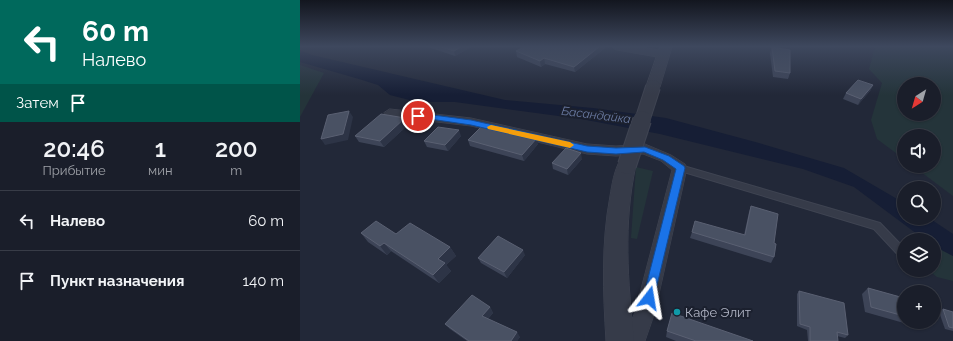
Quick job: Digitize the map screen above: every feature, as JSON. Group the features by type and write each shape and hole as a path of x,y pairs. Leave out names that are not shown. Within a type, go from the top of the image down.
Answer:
{"street":[{"path":"620,341 614,267 618,199 627,165 661,63"},
{"path":"390,112 471,122 587,149 616,151 645,150 666,158 680,168 645,312 634,341"}],"lane":[{"path":"680,168 877,226 897,247"}],"shaded area":[{"path":"871,63 953,63 953,196 941,187 941,181 933,181 922,173 941,173 941,129 897,129 897,154 877,139 871,120 882,83 869,69"},
{"path":"300,65 324,73 300,117"},
{"path":"636,167 653,171 637,239 631,238"},
{"path":"941,250 953,256 953,281 937,277 941,277"}],"water":[{"name":"Басандайка","path":"303,63 346,63 505,100 593,108 666,118 844,168 897,199 897,219 854,187 803,169 660,134 581,119 455,102 417,102 390,95 378,85"},
{"name":"Басандайка","path":"905,225 940,225 953,234 953,256 941,250 941,233 916,233"}],"building":[{"path":"560,63 579,63 574,67"},
{"path":"774,63 790,63 790,73 775,71"},
{"path":"858,80 873,85 861,99 846,93"},
{"path":"349,111 343,134 321,139 328,115"},
{"path":"381,114 405,118 380,141 355,136"},
{"path":"483,125 537,138 522,155 468,140"},
{"path":"438,127 459,130 445,145 424,141"},
{"path":"566,148 581,153 567,169 552,163"},
{"path":"751,206 778,214 774,243 776,244 774,257 692,232 695,221 745,235"},
{"path":"376,221 396,234 410,223 450,247 438,259 445,263 433,275 384,243 380,246 361,233"},
{"path":"498,236 523,250 504,272 478,258"},
{"path":"868,288 897,296 897,314 871,307"},
{"path":"799,291 844,303 848,335 837,332 838,341 810,341 810,327 800,324"},
{"path":"472,295 490,307 482,316 517,332 511,341 469,341 445,324"},
{"path":"943,309 953,312 953,328 949,327"},
{"path":"672,313 753,341 696,341 667,331"}],"slow traffic":[{"path":"491,127 570,145"}],"place":[{"name":"Кафе Элит","path":"677,312"}],"route":[{"path":"418,116 471,122 587,149 616,151 645,150 666,158 680,168 649,298"}]}
